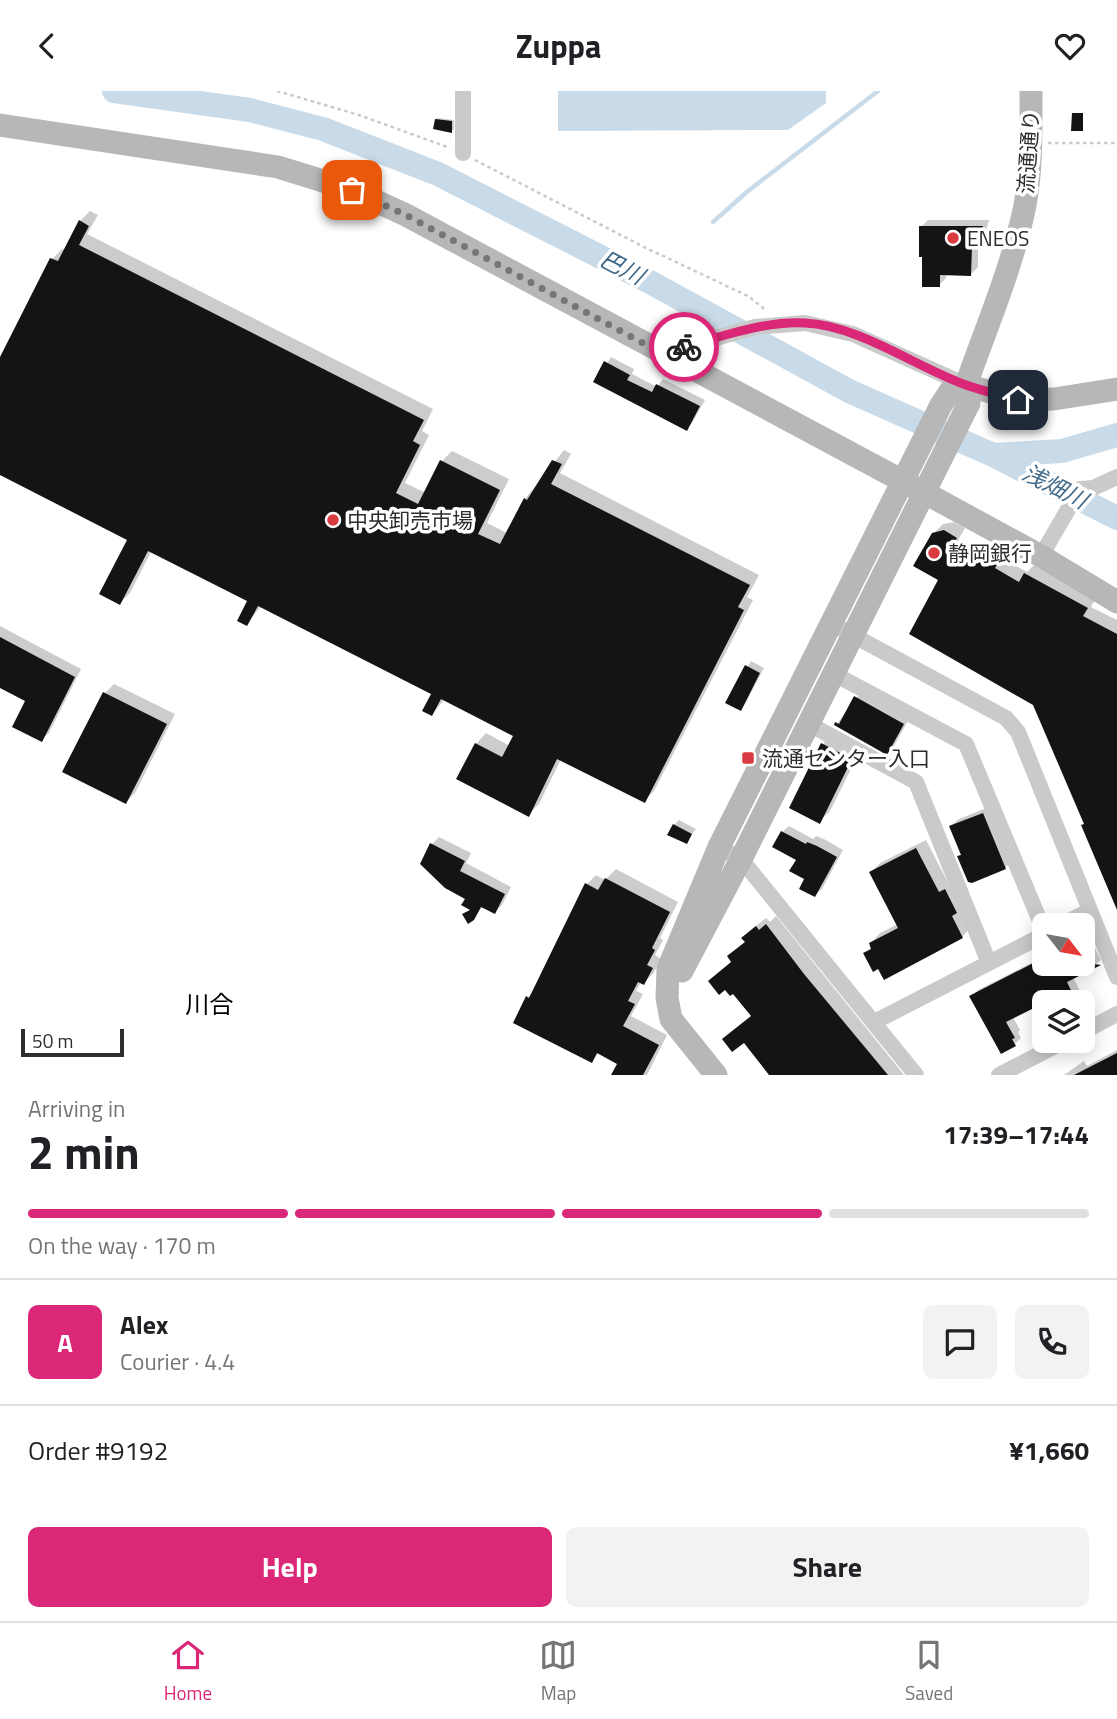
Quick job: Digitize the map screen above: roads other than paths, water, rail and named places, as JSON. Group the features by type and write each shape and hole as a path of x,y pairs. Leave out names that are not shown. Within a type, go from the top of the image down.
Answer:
{"street":[{"path":"463,91 463,153"},
{"name":"流通通り","path":"925,493 969,403 966,385 1001,286 1024,209 1031,91"},
{"path":"0,125 278,167 352,190 406,215 925,493 1041,556 1117,602"},
{"path":"654,349 684,347 755,327 805,323 853,334 966,385 1018,400 1054,399 1117,389"},
{"path":"716,1075 671,1019 667,998 668,969 719,847 941,405 951,390 966,385"},
{"path":"1041,556 1080,489 1093,488 1117,477"},
{"path":"667,998 741,859 925,493"},
{"path":"832,624 1006,718 1018,732 1117,977"},
{"path":"834,674 966,744 1037,913"},
{"path":"808,724 916,782 989,963"},
{"path":"719,847 741,859 916,1075"},
{"path":"1084,913 1090,910"},
{"path":"874,1022 1032,940"},
{"path":"1095,1026 1117,1014"},
{"path":"999,1075 1042,1053"}],"water":[{"path":"558,91 826,91 826,103 788,130 558,131"}],"waterway":[{"name":"巴川","path":"114,91 250,110 323,129 438,174 648,281 849,391 993,455 1117,518"},
{"path":"713,222 748,191 878,91"},
{"name":"巴川","path":"993,455 1062,451 1117,435"}],"place":[{"name":"ENEOS","path":"953,238"},
{"name":"中央卸売市場","path":"333,520"},
{"name":"静岡銀行","path":"934,553"},
{"name":"流通センター入口","path":"748,758"}],"district":[{"name":"川合","path":"209,1004"}],"water label":[{"name":"浅畑川","path":"1055,486"}]}
